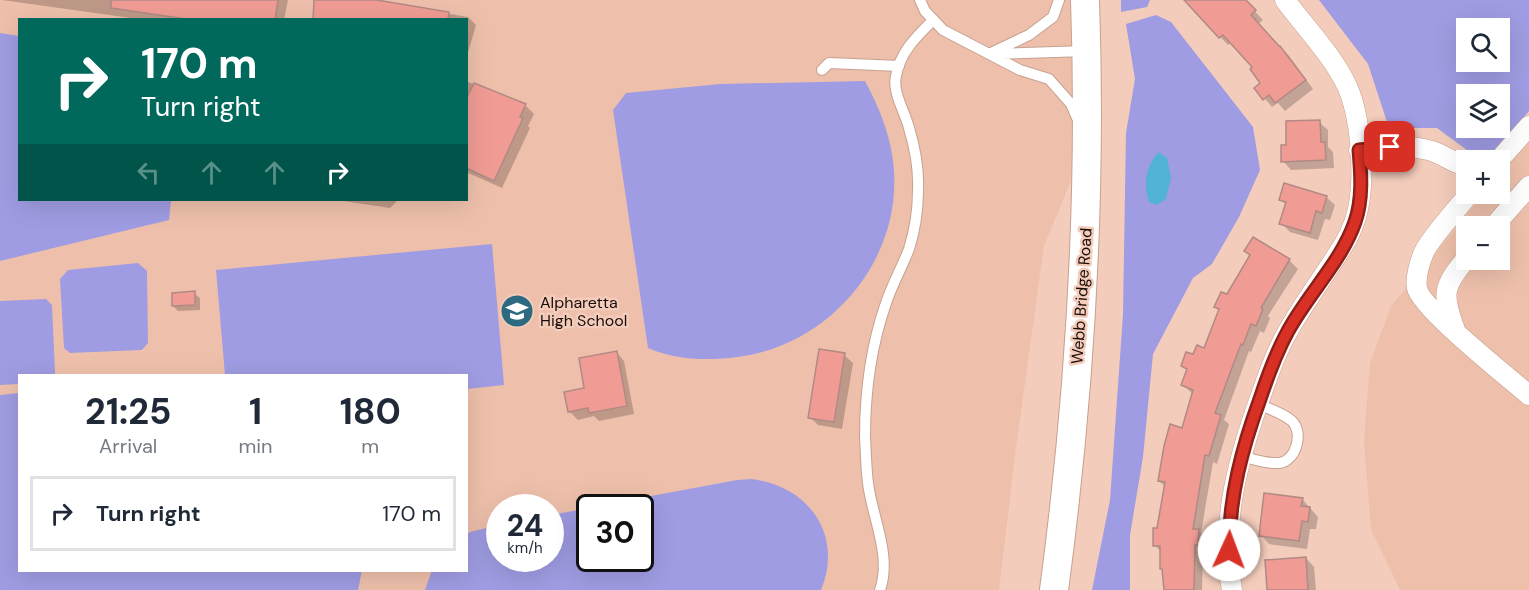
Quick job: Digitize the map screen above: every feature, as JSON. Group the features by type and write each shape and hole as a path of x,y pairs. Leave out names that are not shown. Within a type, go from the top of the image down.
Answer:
{"street":[{"name":"Webb Bridge Road","path":"1054,590 1076,382 1086,234 1085,0"},
{"path":"1232,590 1228,564 1230,508 1241,456 1274,359 1289,330 1336,258 1355,222 1360,194 1356,122 1348,88 1339,72 1285,0"},
{"path":"1508,150 1529,126"},
{"path":"1359,150 1390,147 1419,148 1441,155 1456,165"},
{"path":"1503,216 1529,186"},
{"path":"1461,204 1425,250 1419,268 1417,287 1428,305 1529,395"},
{"path":"1456,332 1447,308 1445,294 1457,270"}],"lane":[{"path":"920,0 925,11 943,30 1020,70 1049,79 1071,104 1087,142"},
{"path":"990,54 1029,35 1053,17 1059,0"},
{"path":"880,590 883,582 882,551 868,484 865,436 867,382 886,304 909,248 916,217 918,189 917,160 909,126 898,99 895,78 901,58 933,20"},
{"path":"990,54 1087,51"},
{"path":"822,70 829,63 898,66"},
{"path":"1241,456 1278,463 1291,457 1295,449 1298,434 1296,425 1290,419 1258,405"}],"shaded area":[{"name":"Alpharetta High School","path":"0,0 1086,0 1087,142 1044,246 999,590 203,590 166,572 468,572 468,374 18,374 18,499 0,490"},
{"path":"1121,0 1150,0 1147,7 1121,12"},
{"path":"1319,0 1529,0 1529,111 1510,134 1510,84 1456,84 1456,138 1506,138 1496,150 1467,150 1437,128 1389,128 1368,64"},
{"path":"1156,15 1171,22 1253,127 1260,170 1239,217 1212,264 1193,278 1153,354 1143,457 1130,535 1130,590 1092,590 1110,500 1123,314 1126,133 1135,79 1126,24"},
{"path":"0,33 18,36 18,201 171,201 169,220 0,261"},
{"path":"865,81 880,113 891,147 894,171 893,205 885,237 871,267 852,294 828,318 801,336 770,350 737,357 703,359 669,355 648,348 613,110 626,93 720,84"},
{"path":"1529,138 1529,590 1400,590 1371,530 1364,441 1370,363 1391,306 1456,228 1456,270 1510,270 1510,216 1466,216 1476,204 1510,204 1510,162"},
{"path":"492,244 504,385 468,389 468,374 225,374 216,270"},
{"path":"138,263 147,271 148,343 142,350 70,353 64,348 60,279 68,270"},
{"path":"46,299 52,305 54,374 18,374 18,384 0,385 0,301"},
{"path":"18,393 18,572 362,572 358,590 0,590 0,395"},
{"path":"751,479 771,483 789,491 804,502 816,516 824,532 828,550 827,570 821,590 425,590 431,572 468,572 468,533 486,528 486,572 564,572 564,513 576,510 576,572 654,572 654,495"}],"water":[{"path":"1159,152 1167,158 1171,178 1166,199 1157,205 1149,202 1146,182 1151,162"}],"building":[{"path":"111,0 278,0 275,18 179,18 111,8"},
{"path":"314,0 377,0 449,12 448,18 313,18"},
{"path":"1184,0 1246,0 1256,10 1251,15 1280,46 1306,80 1275,103 1269,95 1263,100 1254,88 1260,83 1250,69 1252,67 1223,35 1219,38"},
{"path":"474,83 526,104 520,117 523,118 494,181 468,169 468,95"},
{"path":"1320,120 1321,142 1325,142 1326,160 1281,162 1281,145 1286,145 1286,121"},
{"path":"1284,183 1327,196 1322,213 1316,211 1310,233 1279,224 1286,202 1279,200"},
{"path":"1253,237 1290,259 1261,308 1263,309 1256,326 1251,324 1243,345 1241,344 1215,413 1221,415 1209,456 1205,455 1193,529 1199,529 1198,545 1195,545 1194,590 1164,590 1162,569 1160,569 1160,546 1153,546 1153,528 1157,528 1165,482 1158,481 1170,424 1182,428 1193,390 1181,385 1187,369 1181,366 1186,352 1193,354 1197,345 1204,348 1219,309 1214,307 1221,292 1227,294 1250,255 1244,251"},
{"path":"195,291 195,305 172,306 172,293"},
{"path":"819,349 845,353 834,422 808,418"},
{"path":"617,351 627,406 589,413 588,408 568,412 564,392 584,388 579,358"},
{"path":"1264,493 1303,498 1301,506 1310,507 1308,522 1302,521 1299,541 1259,536"},
{"path":"1306,557 1308,590 1267,590 1265,560"}],"place":[{"name":"Alpharetta High School","path":"517,311"}],"route":[{"path":"1229,550 1230,508 1242,452 1274,359 1289,330 1336,258 1355,222 1360,194 1359,150 1390,147"}]}
